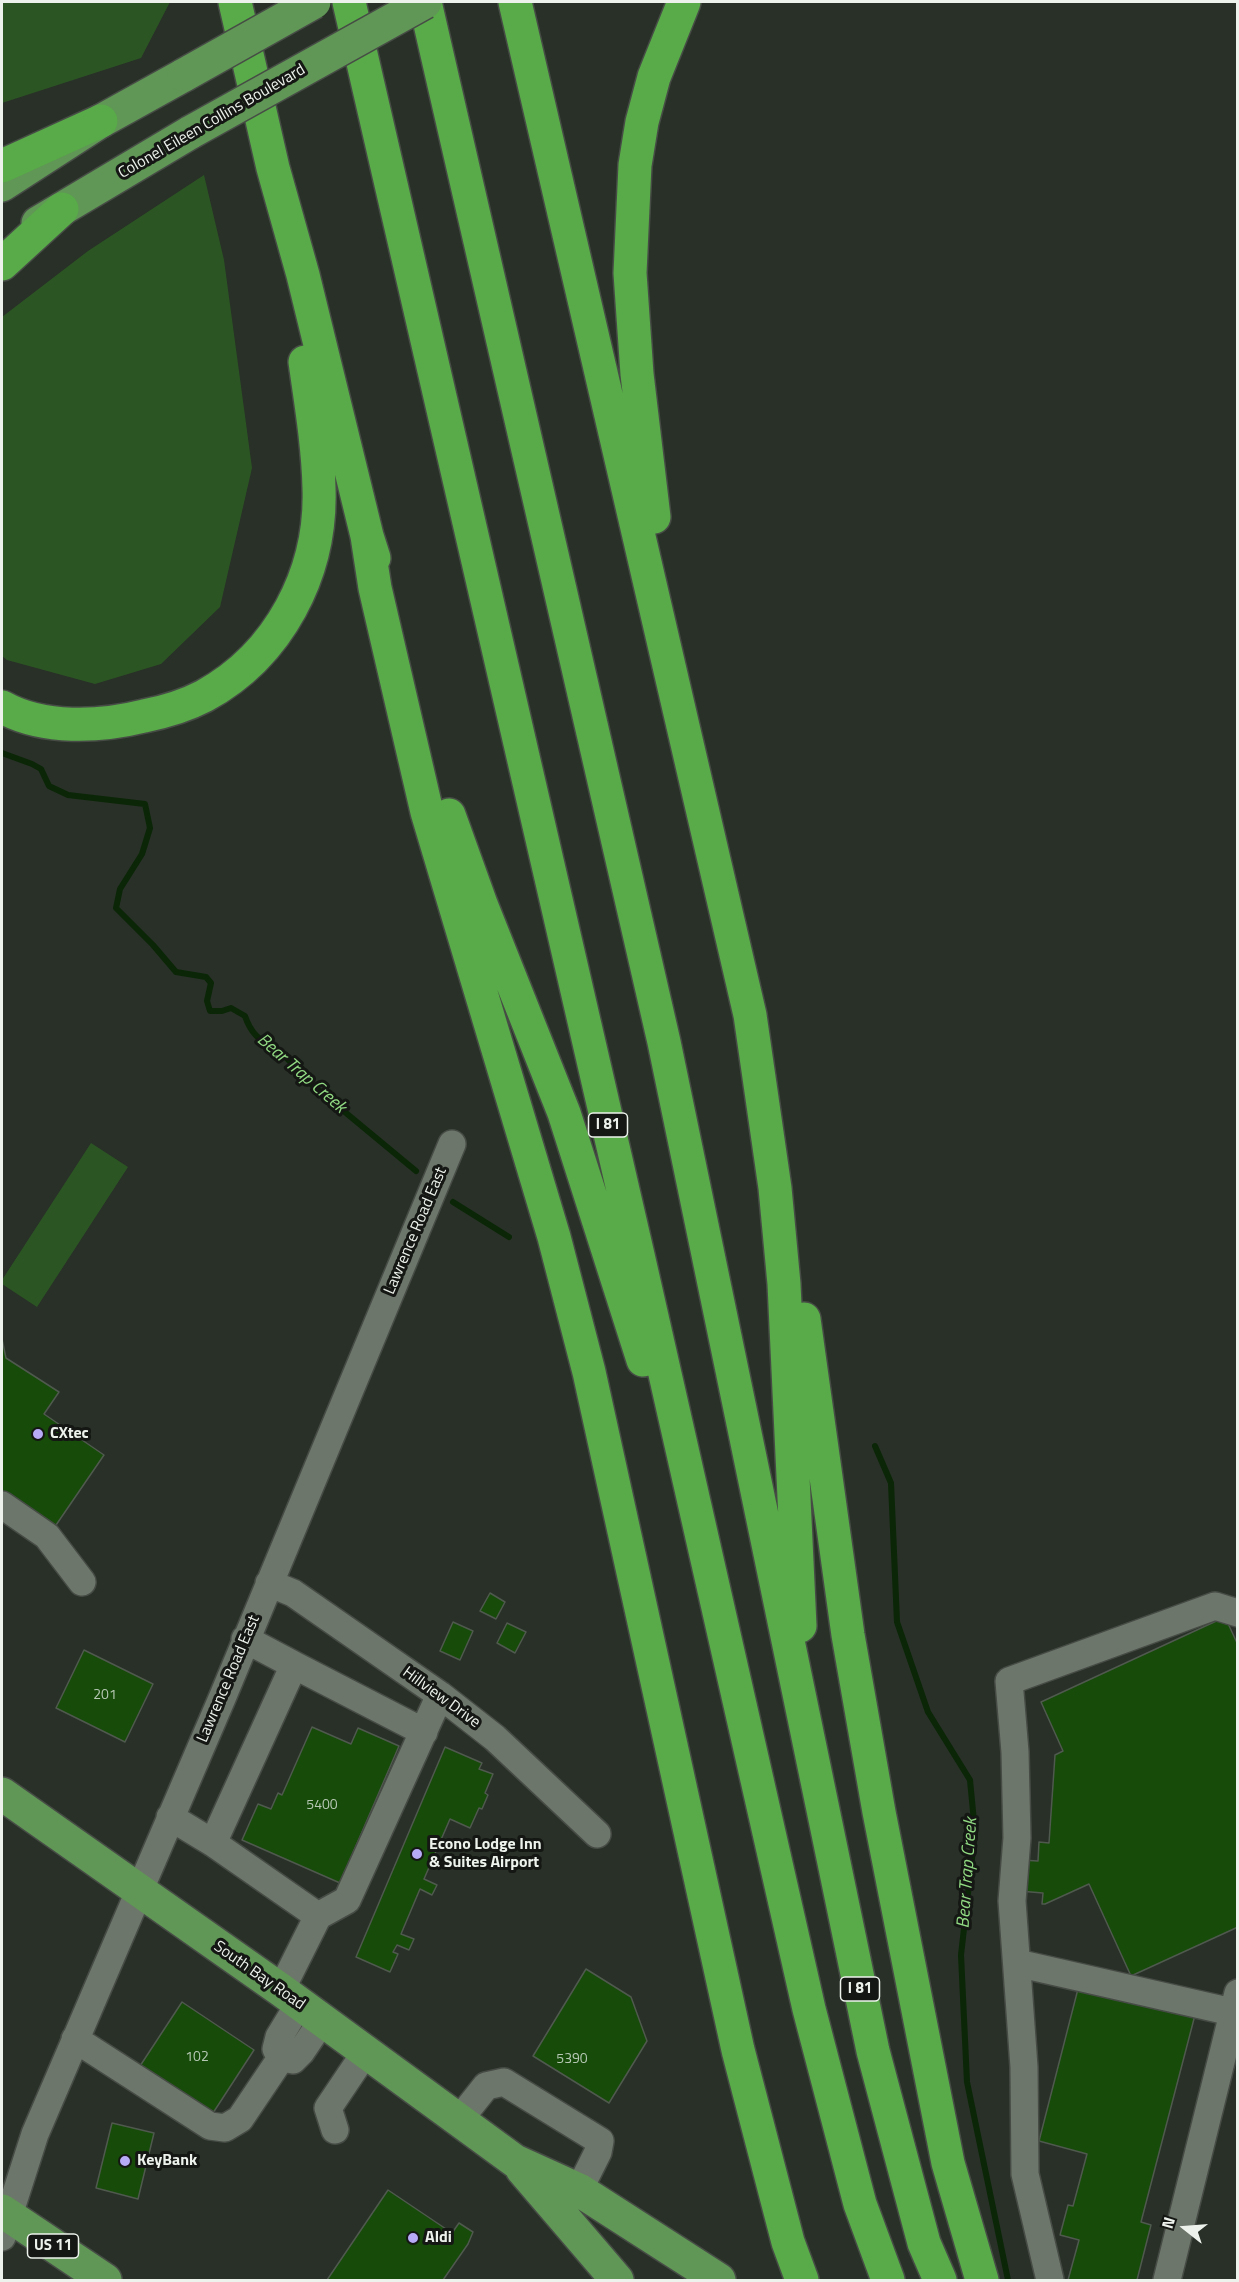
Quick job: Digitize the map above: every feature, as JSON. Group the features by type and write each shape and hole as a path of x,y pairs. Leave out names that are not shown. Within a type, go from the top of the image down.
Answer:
{"highway":[{"path":"235,2 273,168 303,274 367,536 385,591 432,768 481,904 564,1113 707,1559"},
{"name":"I 81","path":"349,2 809,2009 860,2204 888,2280"},
{"name":"I 81","path":"425,2 664,1042 873,2051 924,2243 940,2280"},
{"path":"515,2 750,1015 775,1188 784,1284 806,1733"},
{"path":"673,680 637,374 630,273 635,165 642,122 654,78 684,2"},
{"path":"2,166 100,121"},
{"path":"2,707 34,719 70,724 122,722 171,710 205,696 251,662 281,627 304,582 317,533 320,490 313,416 273,168"},
{"path":"2,264 62,209"},
{"path":"367,536 375,588 427,812 554,1237 590,1372 738,2050 788,2242 802,2280"},
{"path":"775,1188 799,1287 848,1635 879,1812 948,2163 982,2280"}],"main road":[{"path":"2,185 100,121 314,2"},
{"name":"Colonel Eileen Collins Boulevard","path":"2,247 191,132 425,2"},
{"name":"South Bay Road","path":"2,1794 515,2161 579,2190 720,2280"},
{"name":"South Bay Road","path":"515,2161 618,2280"},
{"name":"US 11","path":"4,2221 105,2280"}],"street":[{"name":"Lawrence Road East","path":"4,2221 35,2134 452,1144"},
{"path":"2,1505 47,1536 82,1582"},
{"name":"Hillview Drive","path":"269,1583 293,1593 440,1695 495,1738 597,1834"},
{"path":"1050,2280 1025,2174 1024,2067 1012,1901 1017,1838 1015,1752 1009,1680 1215,1606 1238,1613"},
{"path":"245,1639 424,1732"},
{"path":"213,1843 294,1665"},
{"path":"75,2038 210,2126 225,2128 240,2119 281,2058 293,2060 301,2052 300,2005 318,1916 347,1900 440,1695"},
{"path":"170,1817 213,1843 318,1916"},
{"path":"1017,1964 1235,2003 1167,2280"},
{"path":"335,2130 328,2108 365,2054"},
{"path":"459,2120 486,2086 504,2082 600,2141 598,2152 579,2190"}],"green space":[{"path":"2,2 170,2 141,58 2,103"},
{"path":"204,175 224,260 252,468 220,607 161,664 95,684 7,660 2,656 2,317 88,251"},
{"path":"91,1143 128,1167 37,1307 2,1284 2,1280"}],"building":[{"name":"CXtec","path":"2,1339 6,1358 59,1392 44,1414 104,1455 54,1528 2,1493"},
{"path":"490,1593 505,1602 496,1619 480,1611"},
{"path":"1225,1617 1238,1645 1238,1927 1131,1976 1089,1884 1045,1904 1042,1904 1043,1893 1019,1891 1021,1860 1038,1861 1039,1842 1049,1843 1055,1755 1063,1751 1041,1702"},
{"path":"453,1622 473,1631 460,1660 440,1651"},
{"path":"507,1623 526,1632 515,1653 497,1643"},
{"path":"84,1650 153,1684 125,1742 56,1708"},
{"path":"312,1727 351,1744 358,1728 399,1746 340,1883 242,1840 258,1804 271,1809 278,1793 282,1795"},
{"name":"Econo Lodge Inn & Suites Airport","path":"445,1747 482,1763 479,1769 493,1774 485,1793 488,1795 470,1828 450,1819 424,1879 437,1885 432,1895 420,1889 401,1934 414,1939 409,1950 397,1945 393,1952 398,1954 390,1972 356,1957"},
{"path":"586,1969 631,1997 647,2041 609,2103 533,2056"},
{"path":"1079,1985 1195,2015 1141,2222 1151,2225 1137,2280 1068,2280 1079,2240 1060,2235 1068,2205 1073,2206 1087,2154 1039,2141"},
{"path":"182,2002 254,2050 213,2113 140,2066"},
{"name":"KeyBank","path":"112,2123 154,2133 138,2199 96,2188"},
{"name":"Aldi","path":"388,2190 452,2233 459,2223 473,2232 468,2244 443,2280 327,2280"}],"waterway":[{"name":"Bear Trap Creek","path":"2,753 41,769 49,786 68,795 145,804 150,828 142,854 120,889 116,908 176,972 206,977 211,983 207,1001 210,1011 231,1008 245,1016 256,1036 286,1058 299,1074 416,1171"},
{"name":"Bear Trap Creek","path":"453,1202 509,1237"},
{"name":"Bear Trap Creek","path":"875,1446 891,1483 897,1622 928,1712 970,1780 975,1832 961,1955 967,2082 1008,2280"}],"place":[{"name":"CXtec","path":"38,1434"},
{"name":"Econo Lodge Inn & Suites Airport","path":"417,1854"},
{"name":"KeyBank","path":"125,2161"},
{"name":"Aldi","path":"413,2238"}]}
